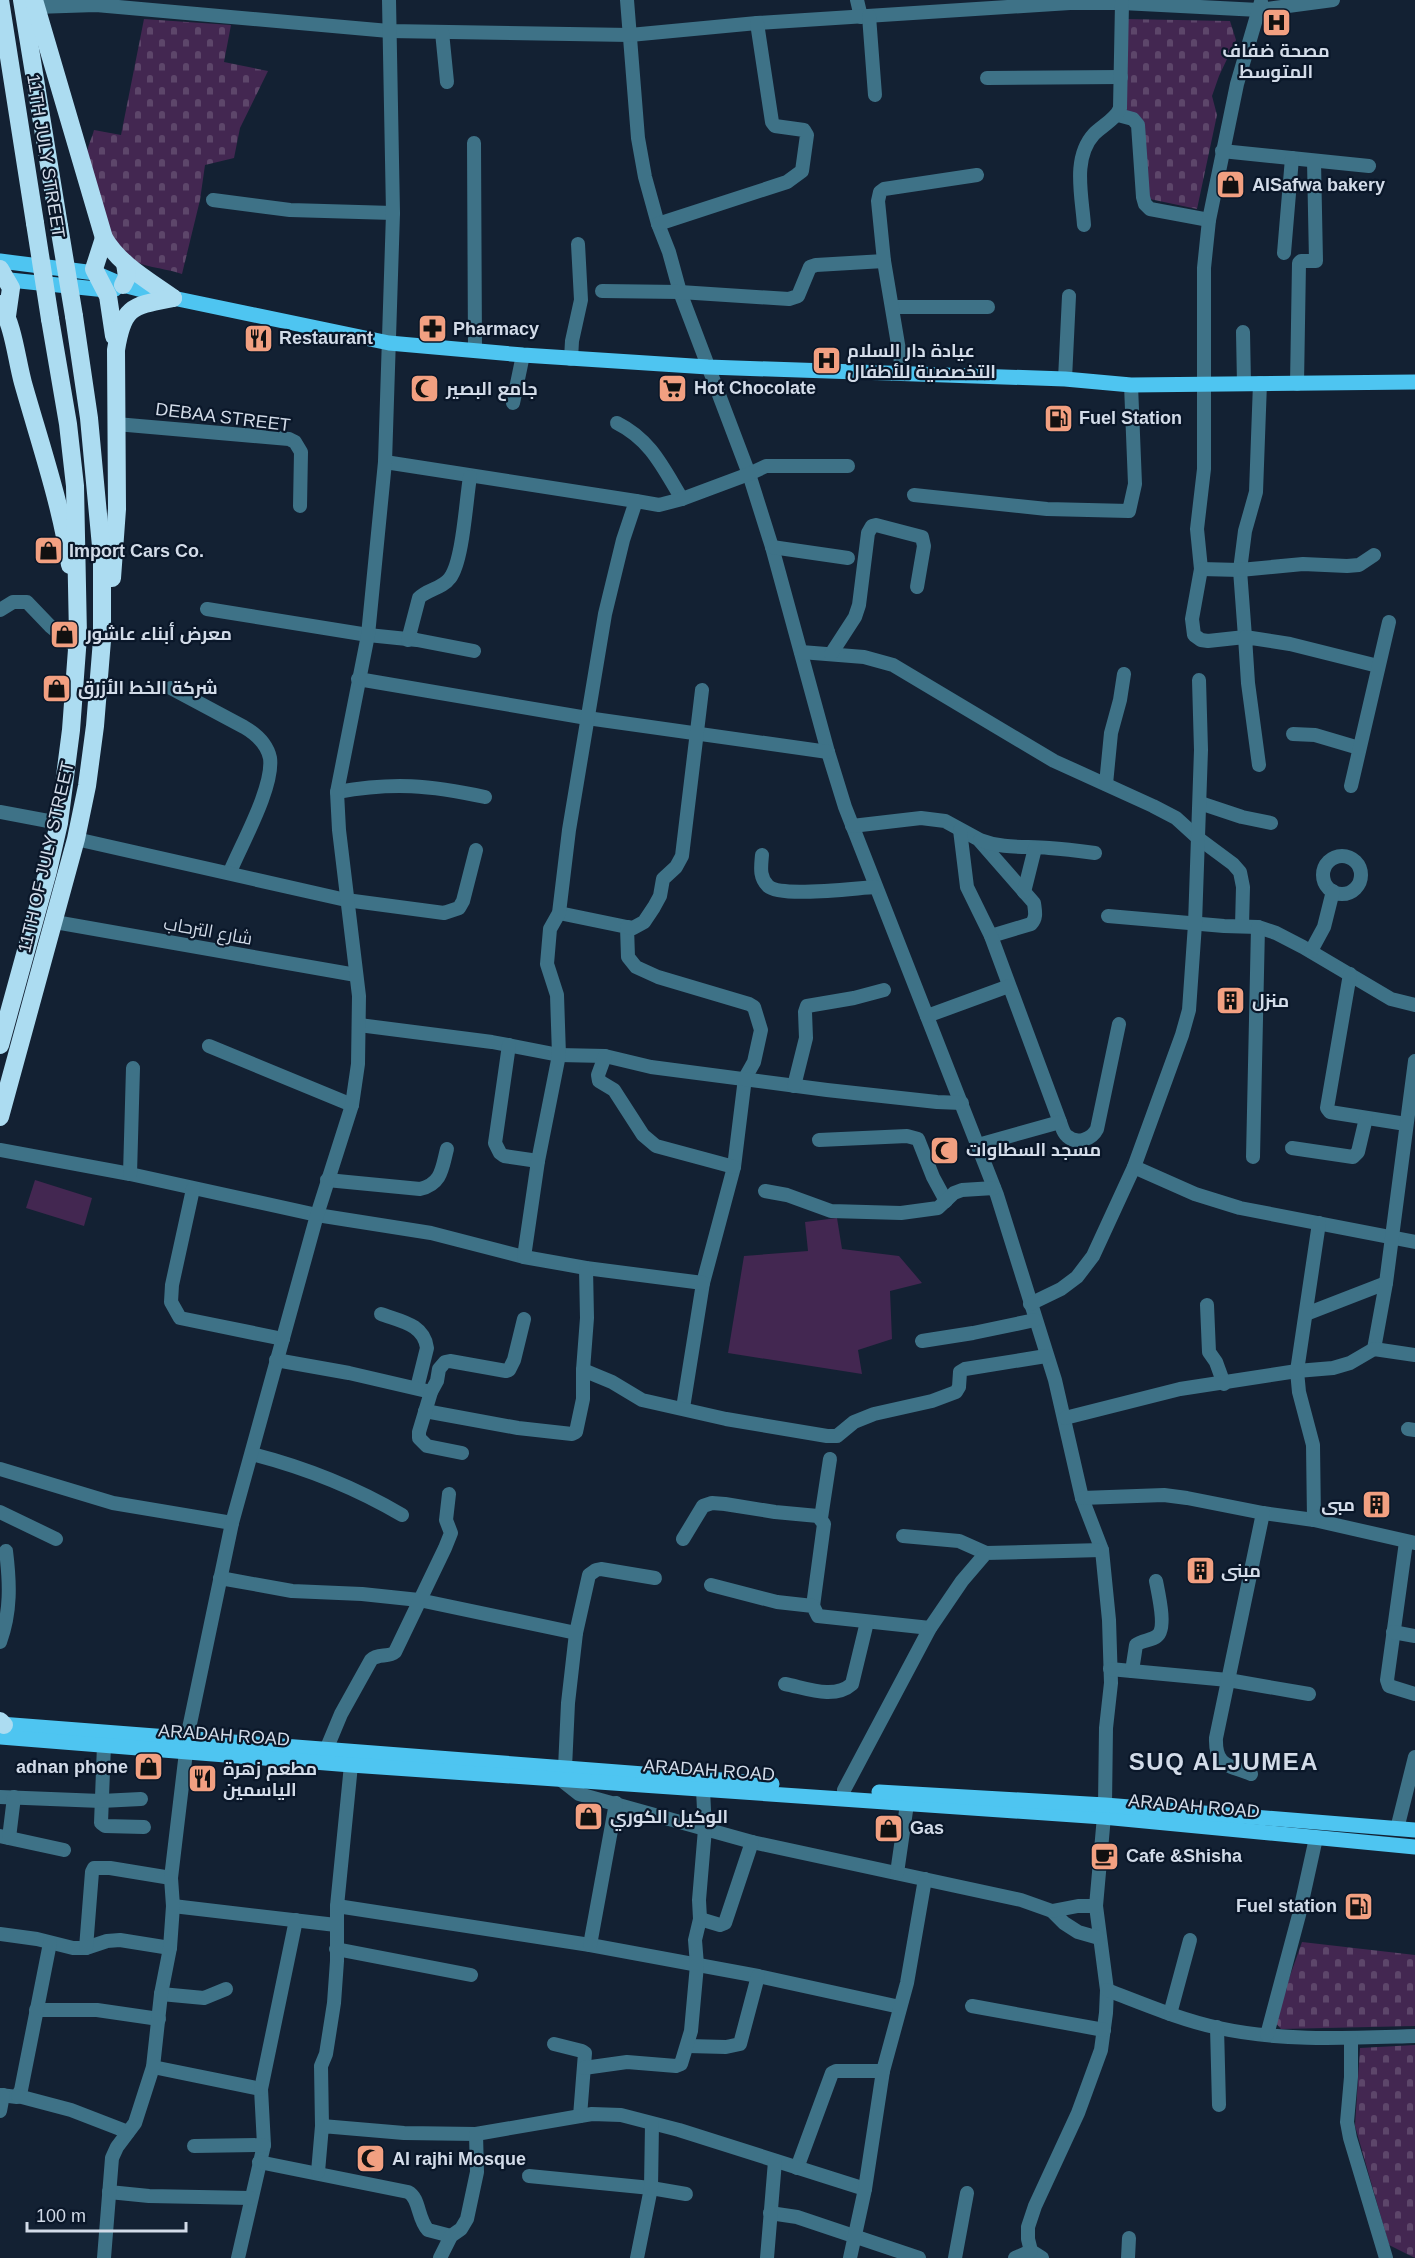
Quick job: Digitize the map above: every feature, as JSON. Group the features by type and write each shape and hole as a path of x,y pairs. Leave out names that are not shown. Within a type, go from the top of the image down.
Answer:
{"highway":[{"name":"11TH JULY STREET","path":"0,0 50,319"},
{"name":"11TH JULY STREET","path":"30,2 59,226 74,316"},
{"path":"30,2 104,238 110,248 125,263 173,298"},
{"path":"104,238 101,251 94,264 96,273 114,288"},
{"path":"102,640 110,604 117,509 116,350 112,312 114,288 127,277 125,263"},
{"path":"2,276 10,285 11,292 3,310 43,448 69,560 77,642"},
{"path":"116,350 120,328 128,314 145,304 173,298"},
{"name":"11TH OF JULY STREET","path":"0,1117 55,922 76,839 92,755 102,640 102,556 98,499 74,316"},
{"name":"11TH OF JULY STREET","path":"0,1045 59,823 71,730 77,642 75,486 68,424 50,319"}],"main road":[{"path":"0,261 96,273"},
{"path":"2,276 114,288 173,298 389,343 523,355 708,367 1065,380 1131,385 1415,382"},
{"name":"ARADAH ROAD","path":"3,1724 104,1745 186,1745"},
{"name":"ARADAH ROAD","path":"3,1724 262,1752 351,1765 563,1773 844,1790 1104,1811 1415,1830"},
{"name":"ARADAH ROAD","path":"262,1752 326,1750 563,1773 703,1790 907,1804 1104,1811 1316,1838 1415,1847"}],"street":[{"path":"104,2258 112,2158 117,2147 135,2123 153,2067 161,1994 170,1948 173,1906 171,1878 186,1745 220,1578 232,1523 276,1360 327,1180 352,1105 358,1064 359,1025 356,975 346,900 337,792 368,636 385,462 393,213 389,0"},
{"path":"627,0 638,138 645,177 658,224 669,252 680,292 749,474 772,547 828,752 852,826 994,1188 1065,1418 1082,1498 1102,1550 1109,1620 1111,1683 1106,1728 1104,1811 1096,1906 1107,1990 1104,2030 1101,2050 1078,2113 1035,2206 1028,2227 1028,2239 1036,2254 1015,2258"},
{"path":"857,0 865,17 875,95"},
{"path":"30,2 96,5 389,31 630,35 756,23 865,17 953,5 1159,2 1260,5 1333,0"},
{"path":"1084,225 1081,159 1089,140 1118,115 1120,108 1122,3"},
{"path":"1260,5 1237,84 1209,220 1204,268 1202,384 1204,469 1197,529 1201,569 1192,619 1194,635 1201,640 1208,641 1245,637 1290,644 1378,666"},
{"path":"658,224 787,182 802,171 807,135 804,130 775,126 772,122 756,23"},
{"path":"442,32 447,82"},
{"path":"987,78 1121,77"},
{"path":"1118,115 1133,119 1138,125 1145,204 1150,208 1209,220"},
{"path":"474,143 474,350"},
{"path":"1222,151 1370,166"},
{"path":"1284,252 1292,158"},
{"path":"1297,384 1299,263 1300,261 1316,261 1314,161"},
{"path":"903,374 884,261 878,201 880,192 884,189 977,175"},
{"path":"213,200 300,210 393,213"},
{"path":"571,358 572,341 581,300 578,244"},
{"path":"602,291 680,292 789,299 798,296 810,267 884,261"},
{"path":"1065,380 1069,296"},
{"path":"893,307 988,307"},
{"path":"1243,332 1244,384"},
{"path":"513,403 523,355"},
{"path":"1258,765 1248,683 1240,570 1245,531 1256,492 1260,383"},
{"path":"914,495 1047,509 1130,511 1135,484 1131,385"},
{"path":"617,423 633,431 646,442 682,499"},
{"name":"DEBAA STREET","path":"116,424 282,438 295,442 301,452 300,506"},
{"path":"385,462 659,505 682,499 766,466 848,466"},
{"path":"408,640 419,598 443,585 453,574 458,560 470,477"},
{"path":"524,1257 538,1161 559,1055 557,995 547,964 550,929 559,914 568,830 605,614 622,540 636,501"},
{"path":"831,654 857,611 868,533 872,526 876,525 922,537 924,546 917,587"},
{"path":"772,547 848,558"},
{"path":"1201,569 1240,570 1292,564 1359,565 1374,555"},
{"path":"0,610 13,602 27,602 50,626 77,642"},
{"path":"207,609 368,636 417,640 474,651"},
{"path":"1351,786 1389,622"},
{"path":"801,652 864,657 892,666 1054,761 1176,818 1240,872 1243,888 1242,926"},
{"path":"1106,784 1111,733 1124,674"},
{"path":"358,679 587,718 828,752"},
{"path":"1030,1304 1061,1289 1077,1277 1093,1256 1134,1167 1185,1026 1189,1010 1195,924 1200,802 1199,680"},
{"path":"171,688 244,726 262,741 268,752 270,768 266,785 230,872"},
{"path":"559,914 633,928 644,922 660,896 663,879 680,862 702,690"},
{"path":"1293,734 1315,735 1359,748"},
{"path":"337,792 370,786 418,785 485,797"},
{"path":"1200,802 1242,817 1271,823"},
{"path":"0,812 59,823"},
{"path":"852,826 931,818 945,821 993,845 1095,854"},
{"path":"960,830 967,887 991,936 1065,1134 1075,1140 1084,1140 1095,1134 1119,1024"},
{"path":"76,839 346,900 444,913 459,908 463,901 476,850"},
{"path":"978,839 1034,903 1034,921 991,936"},
{"path":"1024,892 1035,848"},
{"path":"762,855 762,878 776,891 875,887"},
{"path":"1311,951 1323,927 1333,891"},
{"path":"1108,916 1258,927 1276,933 1311,951 1391,999 1415,1005"},
{"name":"شارع الترحاب","path":"55,922 356,975"},
{"path":"627,927 628,957 636,967 671,982 749,1004 754,1007 760,1030 754,1062 745,1078 734,1167 703,1283 683,1408"},
{"path":"1253,1157 1258,927"},
{"path":"1350,974 1327,1105 1330,1112 1406,1124"},
{"path":"927,1016 1009,986"},
{"path":"794,1086 806,1038 805,1012 807,1006 884,990"},
{"path":"359,1025 509,1045 559,1055 605,1056 651,1067 794,1086 962,1103"},
{"path":"509,1045 495,1143 504,1156 538,1161"},
{"path":"209,1046 352,1105"},
{"path":"605,1056 598,1075 599,1081 614,1089 649,1141 656,1146 734,1167"},
{"path":"1374,1349 1386,1283 1406,1124 1412,1099 1415,1061"},
{"path":"130,1174 133,1068"},
{"path":"1292,1148 1353,1157 1358,1152 1366,1118"},
{"path":"978,1145 1060,1122"},
{"path":"819,1140 915,1137 920,1143 933,1177 946,1201"},
{"path":"327,1180 420,1189 429,1187 440,1178 447,1149"},
{"path":"0,1150 130,1174 317,1215 430,1233 524,1257 586,1268 703,1283"},
{"path":"1134,1167 1195,1194 1240,1208 1415,1242"},
{"path":"765,1191 787,1195 831,1211 844,1213 908,1212 938,1208 954,1193 962,1190 994,1188"},
{"path":"193,1189 172,1285 174,1309 180,1318 283,1339"},
{"path":"1314,1520 1313,1445 1299,1392 1297,1371 1319,1224"},
{"path":"425,1411 518,1428 572,1434 578,1429 587,1318 586,1268"},
{"path":"1306,1314 1386,1283"},
{"path":"1207,1305 1209,1352 1216,1362 1224,1384"},
{"path":"381,1314 418,1327 427,1342 428,1348 417,1388"},
{"path":"462,1453 427,1446 423,1443 419,1432 439,1369 445,1362 450,1361 509,1370 514,1360 524,1319"},
{"path":"922,1341 1035,1320"},
{"path":"1065,1418 1180,1389 1297,1371 1333,1368 1350,1363 1374,1349 1415,1355"},
{"path":"583,1370 612,1382 642,1400 756,1425 837,1436 854,1422 874,1414 932,1401 956,1392 959,1387 960,1372 965,1369 1046,1356"},
{"path":"276,1360 349,1373 431,1392"},
{"path":"252,1454 303,1470 361,1493 402,1515"},
{"path":"830,1459 821,1518 824,1524 823,1538 813,1606 818,1616 930,1628"},
{"path":"0,1469 112,1503 232,1523"},
{"path":"326,1750 341,1714 371,1660 395,1652 451,1533 446,1520 449,1494"},
{"path":"1082,1498 1164,1495 1187,1498 1263,1514 1314,1520 1410,1543 1394,1632 1388,1684 1415,1694"},
{"path":"683,1539 703,1506 712,1503 775,1512 812,1514 821,1518"},
{"path":"0,1512 56,1539"},
{"path":"1251,1774 1226,1765 1220,1760 1216,1752 1216,1738 1263,1514"},
{"path":"903,1536 959,1541 986,1553 1102,1550"},
{"path":"0,1642 7,1623 9,1574 6,1551"},
{"path":"844,1790 930,1628 962,1581 986,1553"},
{"path":"654,1578 601,1569 592,1572 587,1582 576,1634 567,1703 563,1773 579,1794 752,1842 996,1893 1052,1911 1078,1932 1099,1938"},
{"path":"220,1578 292,1591 362,1593 418,1600 576,1634"},
{"path":"1132,1671 1136,1646 1140,1642 1157,1637 1161,1632 1156,1581"},
{"path":"711,1585 777,1602 813,1606"},
{"path":"785,1684 830,1693 846,1689 852,1684 867,1622"},
{"path":"1394,1632 1415,1636"},
{"path":"1110,1669 1228,1680 1309,1694"},
{"path":"104,1745 101,1825 144,1827"},
{"path":"1397,1829 1415,1757"},
{"path":"318,2172 322,2126 321,2066 326,2054 334,2003 336,1925 351,1765"},
{"path":"584,2068 627,2062 679,2066 688,2046 692,2031 697,1965 695,1940 700,1919 699,1900 705,1829 703,1790"},
{"path":"64,1850 4,1837 7,1797 101,1801 141,1799"},
{"path":"590,1945 616,1803"},
{"path":"897,1873 907,1804"},
{"path":"1267,2035 1299,1915 1316,1838"},
{"path":"700,1919 720,1925 725,1923 752,1842"},
{"path":"86,1948 94,1868 110,1868 171,1878"},
{"path":"850,2258 866,2188 883,2071 907,1983 925,1879"},
{"path":"173,1906 336,1925"},
{"path":"338,1906 590,1945 758,1976 900,2007"},
{"path":"1052,1911 1071,1907 1096,1906"},
{"path":"238,2258 264,2145 261,2089 296,1920"},
{"path":"0,1934 66,1948 86,1948 107,1941 120,1940 170,1948"},
{"path":"1170,2014 1190,1940"},
{"path":"18,2096 50,1943"},
{"path":"336,1949 471,1975"},
{"path":"688,2046 726,2047 740,2043 758,1976"},
{"path":"161,1994 204,1998 226,1989"},
{"path":"1107,1990 1170,2014 1217,2027 1267,2035 1351,2038 1415,2036"},
{"path":"972,2006 1104,2030"},
{"path":"36,2010 97,2010 159,2019"},
{"path":"1217,2027 1219,2105"},
{"path":"1351,2038 1348,2130 1386,2258"},
{"path":"554,2044 584,2052 580,2116"},
{"path":"153,2067 261,2089"},
{"path":"797,2168 832,2073 836,2071 883,2071"},
{"path":"0,2111 1,2095 14,2098 18,2096 71,2110 128,2132"},
{"path":"322,2126 404,2133 476,2134 580,2116 621,2115 679,2130 866,2188"},
{"path":"637,2258 651,2188 652,2124"},
{"path":"440,2258 451,2236 461,2229 467,2219 477,2172 476,2134"},
{"path":"194,2146 264,2145"},
{"path":"767,2258 775,2161"},
{"path":"259,2162 318,2172 412,2194 416,2198 419,2218 428,2230 451,2236"},
{"path":"529,2176 651,2188 686,2194"},
{"path":"109,2192 149,2196 250,2198"},
{"path":"955,2258 967,2193"},
{"path":"770,2213 797,2217 918,2258"},
{"path":"1128,2258 1129,2238"}],"green space":[{"path":"144,19 231,25 224,62 268,71 240,128 234,158 205,165 200,200 182,274 137,263 125,256 119,249 101,210 87,157 94,130 121,135"},
{"path":"1125,19 1230,21 1236,40 1212,96 1217,115 1197,209 1145,198 1145,150 1126,110"},
{"path":"35,1180 92,1198 84,1226 26,1208"},
{"path":"837,1218 842,1249 899,1256 922,1283 890,1291 892,1339 858,1350 862,1374 728,1353 744,1256 808,1251 805,1222"},
{"path":"1302,1942 1415,1955 1415,2026 1281,2029 1274,2021"},
{"path":"1415,2045 1415,2258 1389,2245 1355,2126 1360,2048"}],"place":[{"name":"مصحة ضفاف المتوسط","path":"1276,22"},
{"name":"AlSafwa bakery","path":"1231,185"},
{"name":"Pharmacy","path":"432,329"},
{"name":"Restaurant","path":"258,338"},
{"name":"عيادة دار السلام التخصصية للأطفال","path":"826,361"},
{"name":"Hot Chocolate","path":"673,388"},
{"name":"جامع البصير","path":"425,389"},
{"name":"Fuel Station","path":"1058,418"},
{"name":"Import Cars Co.","path":"48,551"},
{"name":"معرض أبناء عاشور","path":"65,634"},
{"name":"شركة الخط الأزرق","path":"57,688"},
{"name":"منزل","path":"1231,1001"},
{"name":"مسجد السطاوات","path":"945,1150"},
{"name":"مبى","path":"1376,1505"},
{"name":"مبنى","path":"1200,1571"},
{"name":"adnan phone","path":"149,1767"},
{"name":"مطعم زهرة الياسمين","path":"202,1779"},
{"name":"الوكيل الكوري","path":"589,1817"},
{"name":"Gas","path":"889,1828"},
{"name":"Cafe &Shisha","path":"1105,1856"},
{"name":"Fuel station","path":"1358,1906"},
{"name":"Al rajhi Mosque","path":"371,2159"}],"district":[{"name":"SUQ ALJUMEA","path":"1224,1762"}]}
